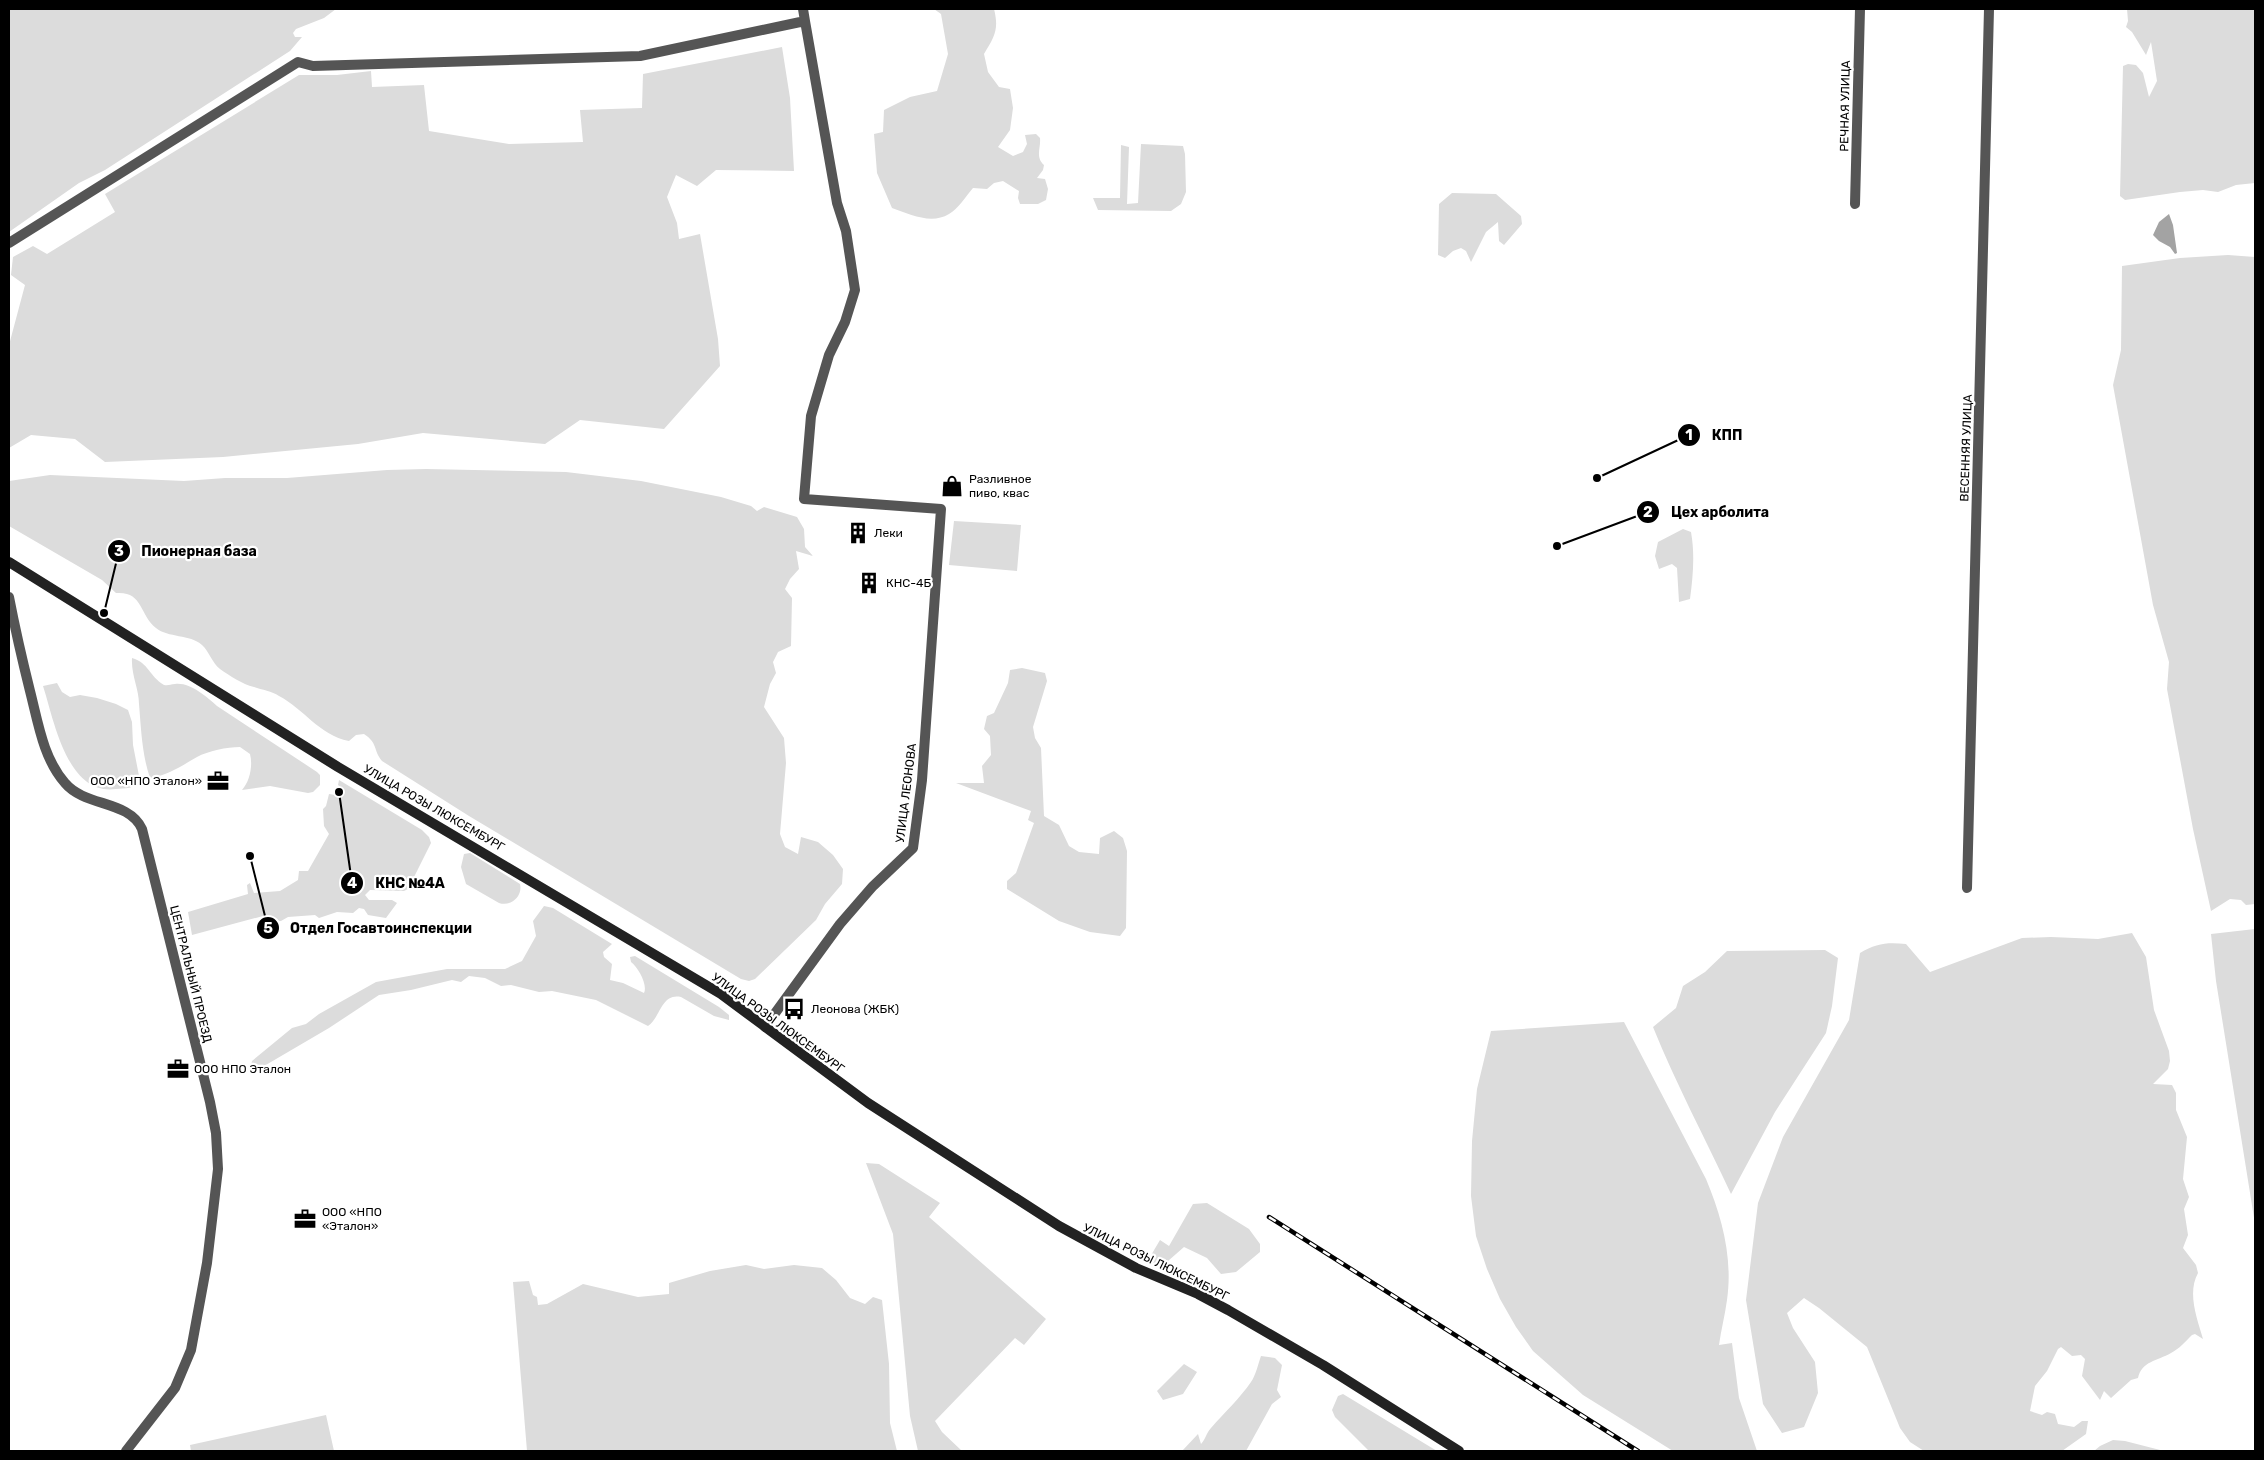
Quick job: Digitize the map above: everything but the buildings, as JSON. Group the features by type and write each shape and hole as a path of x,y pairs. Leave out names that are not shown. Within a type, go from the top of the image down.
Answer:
{"street":[{"path":"9,243 298,62 313,66 640,56 805,21 803,9"},
{"name":"РЕЧНАЯ УЛИЦА","path":"1855,204 1860,9"},
{"name":"ВЕСЕННЯЯ УЛИЦА","path":"1966,888 1989,9"},
{"name":"УЛИЦА ЛЕОНОВА","path":"765,1027 840,924 873,886 913,848 922,780 941,508 804,499 811,416 829,355 845,322 855,290 846,231 837,203 805,21"},
{"name":"УЛИЦА РОЗЫ ЛЮКСЕМБУРГ","path":"9,562 338,767 721,994 875,1108 1059,1226 1118,1259 1198,1294 1258,1327 1323,1365 1459,1451"},
{"name":"ЦЕНТРАЛЬНЫЙ ПРОЕЗД","path":"9,597 41,735 52,762 66,785 91,800 128,813 138,821 142,830 210,1102 216,1133 218,1169 216,1193 191,1350 175,1388 126,1451"}],"shaded area":[{"path":"9,9 336,9 324,18 296,29 293,33 295,37 302,37 290,51 105,170 79,183 9,232"},
{"path":"934,9 994,9 995,32 984,54 988,72 999,87 1010,89 1013,108 1010,130 998,147 1013,156 1023,152 1027,144 1025,135 1036,134 1040,138 1039,156 1044,165 1037,178 1045,179 1048,189 1046,200 1038,204 1020,204 1018,198 1019,191 1003,181 994,183 987,189 973,188 956,209 949,214 935,219 920,217 892,208 877,173 874,134 883,132 884,110 910,97 937,91 948,54 941,14"},
{"path":"2127,9 2255,9 2255,183 2236,185 2218,192 2203,190 2125,200 2120,196 2123,66 2128,64 2136,65 2143,73 2149,97 2157,81 2151,42 2146,55 2132,32 2126,27 2128,21"},
{"path":"782,47 790,98 794,171 716,170 697,186 676,175 667,197 677,223 679,239 700,234 718,339 720,366 664,429 580,420 545,444 423,433 358,444 223,457 105,462 75,439 31,435 9,448 9,345 25,285 11,275 13,257 33,246 47,254 115,212 105,194 299,75 337,75 371,71 372,87 424,85 429,131 509,144 583,142 580,110 642,108 643,74"},
{"path":"1141,144 1183,146 1186,192 1181,204 1171,211 1098,210 1093,198 1120,198 1121,145 1129,147 1127,204 1138,203"},
{"path":"1452,193 1496,194 1521,216 1522,224 1504,245 1499,241 1498,222 1486,232 1471,262 1466,251 1461,248 1453,251 1445,258 1438,255 1439,204"},
{"path":"2169,214 2173,225 2177,253 2175,254 2170,247 2153,235 2159,222"},
{"path":"2228,255 2255,257 2255,904 2246,905 2241,900 2230,899 2211,911 2193,829 2167,689 2169,662 2153,605 2113,385 2121,350 2122,266 2180,258"},
{"path":"387,470 566,472 641,481 721,497 751,506 757,511 764,507 797,517 804,529 805,547 813,556 796,551 799,569 790,579 785,589 792,598 791,646 778,652 773,662 776,673 770,684 764,707 784,738 786,763 780,834 785,847 798,854 801,837 818,842 833,855 843,869 842,884 825,904 816,920 755,979 749,981 741,979 469,816 382,761 371,740 364,734 356,735 349,741 338,738 320,728 288,701 276,694 245,684 232,677 217,666 202,645 191,639 156,628 146,616 140,604 131,596 125,593 116,593 102,580 9,526 9,481 50,475 184,481 225,478 287,478"},
{"path":"954,521 1021,525 1017,571 949,565"},
{"path":"1683,529 1691,532 1693,574 1690,599 1679,602 1677,568 1672,564 1659,569 1655,556 1658,542"},
{"path":"132,658 146,666 155,678 164,685 181,684 198,691 217,706 317,772 320,775 320,785 313,792 308,793 270,786 242,790 249,778 251,763 250,754 240,747 207,753 169,772 150,778 141,732 139,698"},
{"path":"1022,668 1045,673 1047,681 1033,727 1035,738 1041,748 1044,816 1059,825 1069,846 1079,852 1099,854 1100,838 1114,831 1123,838 1127,851 1126,928 1120,936 1090,932 1059,921 1007,889 1007,881 1016,873 1034,823 1028,820 1031,811 956,783 984,783 982,766 991,755 990,736 984,729 987,716 994,713 1008,683 1010,670"},
{"path":"57,683 62,692 70,697 80,695 97,698 128,710 132,722 133,745 140,781 138,784 126,788 99,788 85,781 74,768 65,753 58,735 43,686"},
{"path":"339,780 422,830 429,837 431,843 408,889 404,891 370,890 365,895 369,900 392,900 397,903 386,918 368,915 364,909 359,908 353,913 337,912 319,918 315,915 288,917 281,921 269,922 263,916 192,935 188,912 248,894 247,885 250,883 254,893 280,891 298,880 299,871 308,871 329,834 324,826 323,809 326,806 329,794 341,796 344,790 338,785"},
{"path":"470,853 520,884 520,893 512,902 499,903 466,884 461,867 464,854"},
{"path":"544,906 553,908 612,944 603,952 604,957 612,964 610,980 623,983 644,993 645,985 642,976 631,962 630,957 635,956 719,1007 729,1015 729,1020 714,1016 681,997 674,997 665,1002 648,1026 596,1000 552,991 539,992 511,985 501,986 485,978 469,976 461,982 452,980 411,990 379,995 329,1028 259,1069 251,1066 252,1061 292,1028 306,1024 319,1014 376,982 447,969 505,969 522,961 536,936 533,921"},
{"path":"2255,929 2255,1224 2216,981 2211,934"},
{"path":"2132,933 2146,957 2154,1010 2169,1051 2170,1061 2168,1069 2153,1084 2172,1085 2176,1093 2176,1110 2187,1137 2183,1179 2189,1197 2184,1209 2188,1235 2183,1248 2196,1265 2198,1273 2193,1289 2193,1297 2203,1339 2195,1334 2192,1335 2174,1351 2143,1368 2138,1378 2131,1380 2111,1398 2104,1391 2100,1400 2082,1376 2085,1359 2081,1355 2072,1356 2061,1347 2058,1349 2047,1371 2035,1386 2030,1411 2042,1415 2047,1412 2055,1414 2058,1424 2074,1427 2082,1421 2088,1421 2086,1434 2062,1451 1924,1451 1910,1442 1900,1428 1867,1347 1804,1298 1787,1313 1793,1328 1815,1362 1818,1393 1804,1427 1782,1433 1763,1404 1746,1300 1758,1203 1783,1137 1849,1020 1860,953 1882,944 1906,944 1930,972 2022,938 2098,939"},
{"path":"1825,950 1838,958 1832,1006 1826,1033 1775,1112 1731,1194 1653,1027 1676,1008 1683,986 1705,972 1727,951"},
{"path":"1624,1022 1706,1179 1717,1208 1725,1238 1728,1269 1727,1300 1719,1345 1732,1343 1739,1398 1757,1451 1673,1451 1583,1395 1533,1351 1516,1327 1500,1299 1476,1236 1471,1196 1472,1141 1477,1089 1491,1031"},
{"path":"866,1163 879,1164 940,1203 929,1217 1046,1319 1024,1345 1015,1338 935,1421 942,1432 962,1451 918,1451 910,1416 893,1234"},
{"path":"1207,1203 1249,1229 1260,1244 1260,1252 1236,1272 1221,1274 1207,1258 1184,1247 1168,1261 1155,1265 1147,1262 1160,1240 1169,1246 1193,1204"},
{"path":"746,1265 764,1269 794,1265 822,1268 836,1280 850,1298 865,1304 873,1297 882,1300 889,1364 890,1423 897,1451 527,1451 513,1282 529,1281 533,1295 537,1297 538,1305 547,1304 583,1284 638,1297 669,1294 669,1283 710,1271"},
{"path":"1261,1356 1275,1358 1282,1365 1277,1390 1281,1397 1272,1404 1246,1451 1182,1451 1198,1434 1201,1444 1203,1442 1209,1430 1251,1382"},
{"path":"1184,1364 1197,1372 1183,1394 1163,1400 1157,1391"},
{"path":"1343,1394 1437,1451 1369,1451 1335,1417 1332,1410 1338,1396"},
{"path":"326,1415 334,1451 191,1451 190,1445"},
{"path":"2113,1440 2125,1441 2164,1451 2094,1451"}],"railway":[{"path":"1269,1217 1638,1451"}],"place":[{"name":"КПП","path":"1597,478"},
{"name":"Разливное пиво, квас","path":"952,486"},
{"name":"Леки","path":"858,533"},
{"name":"Цех арболита","path":"1557,546"},
{"name":"КНС-4Б","path":"869,583"},
{"name":"Пионерная база","path":"104,613"},
{"name":"ООО «НПО Эталон»","path":"218,781"},
{"name":"КНС №4А","path":"339,792"},
{"name":"Отдел Госавтоинспекции","path":"250,856"},
{"name":"Леонова (ЖБК)","path":"794,1009"},
{"name":"ООО НПО Эталон","path":"178,1069"},
{"name":"ООО «НПО «Эталон»","path":"305,1219"}]}
